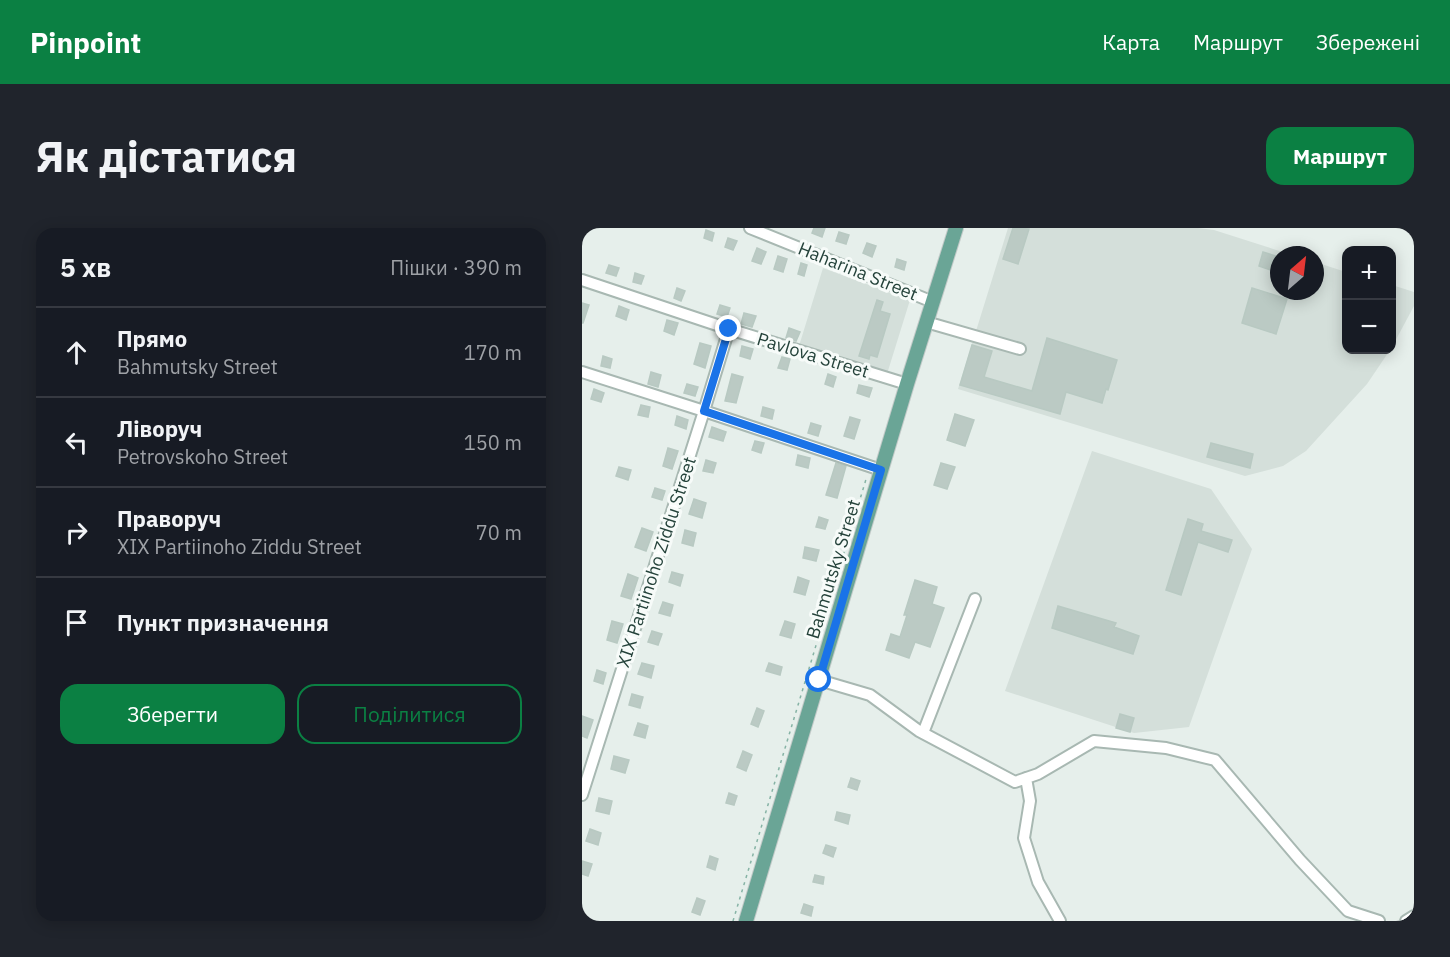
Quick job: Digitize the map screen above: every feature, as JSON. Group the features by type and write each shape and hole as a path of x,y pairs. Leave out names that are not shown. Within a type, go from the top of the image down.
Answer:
{"main road":[{"name":"Bahmutsky Street","path":"746,921 819,680 875,468 907,384 956,228"}],"street":[{"name":"Haharina Street","path":"750,228 933,302"},
{"name":"Pavlova Street","path":"582,280 729,329 907,384"},
{"path":"926,322 1020,349"},
{"name":"XIX Partiinoho Ziddu Street","path":"582,795 729,329"},
{"path":"582,372 875,468"},
{"path":"923,733 975,599"},
{"path":"819,680 870,695 923,733 1015,782 1038,774 1094,741 1166,748 1215,760 1300,860 1348,911 1379,921"},
{"path":"1026,778 1030,801 1024,838 1038,882 1060,921"},
{"path":"1406,921 1414,916"}],"path":[{"path":"733,921 875,468"}],"shaded area":[{"path":"1008,228 1198,228 1214,230 1270,248 1270,300 1324,300 1324,265 1342,271 1342,354 1387,354 1367,384 1306,451 1283,466 1245,476 958,389"},
{"path":"823,268 910,300 887,374 799,346"},
{"path":"1396,286 1414,292 1414,306 1396,340"},
{"path":"1092,451 1211,489 1252,549 1189,727 1134,733 1005,691"}],"building":[{"path":"814,228 825,228 822,237 812,233"},
{"path":"1013,228 1029,229 1018,264 1003,259"},
{"path":"706,230 714,233 712,241 704,238"},
{"path":"839,232 849,235 846,244 836,241"},
{"path":"728,238 737,241 733,250 725,247"},
{"path":"867,243 876,246 872,257 863,253"},
{"path":"757,248 766,252 761,264 752,261"},
{"path":"1263,252 1270,254 1270,270 1259,266"},
{"path":"778,256 787,259 783,272 774,269"},
{"path":"897,259 906,262 904,270 895,267"},
{"path":"801,263 807,265 804,276 798,274"},
{"path":"609,265 619,268 616,276 606,273"},
{"path":"635,273 644,276 641,284 633,282"},
{"path":"677,288 685,291 681,301 674,298"},
{"path":"1252,288 1270,294 1270,300 1287,300 1276,334 1242,323"},
{"path":"877,300 883,302 880,311 890,314 877,357 870,355 869,359 859,356"},
{"path":"582,303 589,305 583,323 582,323"},
{"path":"720,305 730,308 727,317 717,314"},
{"path":"619,306 629,310 626,320 616,316"},
{"path":"744,313 756,316 752,327 741,324"},
{"path":"667,320 678,323 674,335 664,331"},
{"path":"789,328 800,332 796,341 786,338"},
{"path":"1047,338 1117,360 1102,403 1066,392 1060,414 960,385 972,345 992,351 984,377 1032,391"},
{"path":"700,343 711,346 705,368 694,364"},
{"path":"742,346 753,349 750,359 740,356"},
{"path":"603,356 612,359 610,368 601,366"},
{"path":"782,357 790,359 787,370 778,368"},
{"path":"651,372 661,375 658,387 648,384"},
{"path":"732,374 743,377 736,403 725,401"},
{"path":"828,374 836,377 833,387 825,384"},
{"path":"687,384 698,387 695,396 684,393"},
{"path":"859,385 872,388 869,397 857,393"},
{"path":"594,389 604,393 601,402 591,399"},
{"path":"641,405 650,407 648,417 638,415"},
{"path":"763,407 774,410 772,419 761,416"},
{"path":"955,414 974,420 965,446 947,440"},
{"path":"677,416 688,420 686,429 675,425"},
{"path":"850,417 860,420 854,439 844,436"},
{"path":"811,423 821,426 818,436 808,433"},
{"path":"712,427 726,432 723,441 709,437"},
{"path":"755,441 764,443 761,453 752,450"},
{"path":"1211,443 1253,454 1250,468 1207,457"},
{"path":"668,448 678,451 672,469 663,466"},
{"path":"798,455 810,458 808,468 796,465"},
{"path":"706,460 716,463 713,473 703,471"},
{"path":"836,463 846,466 837,498 826,495"},
{"path":"941,463 955,467 947,489 934,485"},
{"path":"619,467 631,470 628,480 616,476"},
{"path":"655,488 665,491 662,500 652,497"},
{"path":"694,499 706,503 702,518 689,514"},
{"path":"819,517 828,520 825,529 816,527"},
{"path":"1188,519 1203,524 1201,531 1232,540 1228,552 1198,542 1181,595 1166,590"},
{"path":"642,528 653,532 646,551 635,547"},
{"path":"685,530 696,533 693,546 682,543"},
{"path":"805,547 819,550 816,561 803,558"},
{"path":"672,572 683,575 680,586 669,582"},
{"path":"628,574 638,578 631,599 621,596"},
{"path":"798,577 809,581 805,595 794,592"},
{"path":"915,580 937,587 932,604 944,608 930,647 915,642 909,658 886,650 891,634 900,637"},
{"path":"663,602 673,605 670,616 659,613"},
{"path":"1058,606 1116,623 1114,627 1139,636 1133,654 1052,628"},
{"path":"612,621 623,624 617,643 607,640"},
{"path":"785,621 795,624 791,638 780,635"},
{"path":"652,631 662,634 658,645 648,642"},
{"path":"642,663 654,666 651,678 638,674"},
{"path":"769,663 782,667 780,675 766,671"},
{"path":"597,670 606,673 603,684 594,681"},
{"path":"632,694 643,697 640,708 629,705"},
{"path":"757,708 764,711 758,727 751,724"},
{"path":"1120,714 1134,718 1130,732 1116,728"},
{"path":"582,716 593,720 587,738 582,736"},
{"path":"638,723 648,726 645,738 634,735"},
{"path":"743,751 752,755 746,771 737,767"},
{"path":"614,756 629,760 625,773 611,769"},
{"path":"851,778 860,781 857,790 848,787"},
{"path":"729,793 737,796 734,805 726,803"},
{"path":"599,798 612,801 609,814 596,811"},
{"path":"837,812 850,815 848,824 835,820"},
{"path":"590,829 601,833 598,845 586,841"},
{"path":"826,845 836,848 833,857 823,853"},
{"path":"710,856 718,859 715,870 707,867"},
{"path":"582,861 592,864 588,876 582,874"},
{"path":"815,875 824,877 823,884 813,882"},
{"path":"697,898 705,901 700,915 692,912"},
{"path":"804,904 813,907 811,916 801,913"}],"route":[{"path":"729,329 704,411 881,470 819,680"}]}
